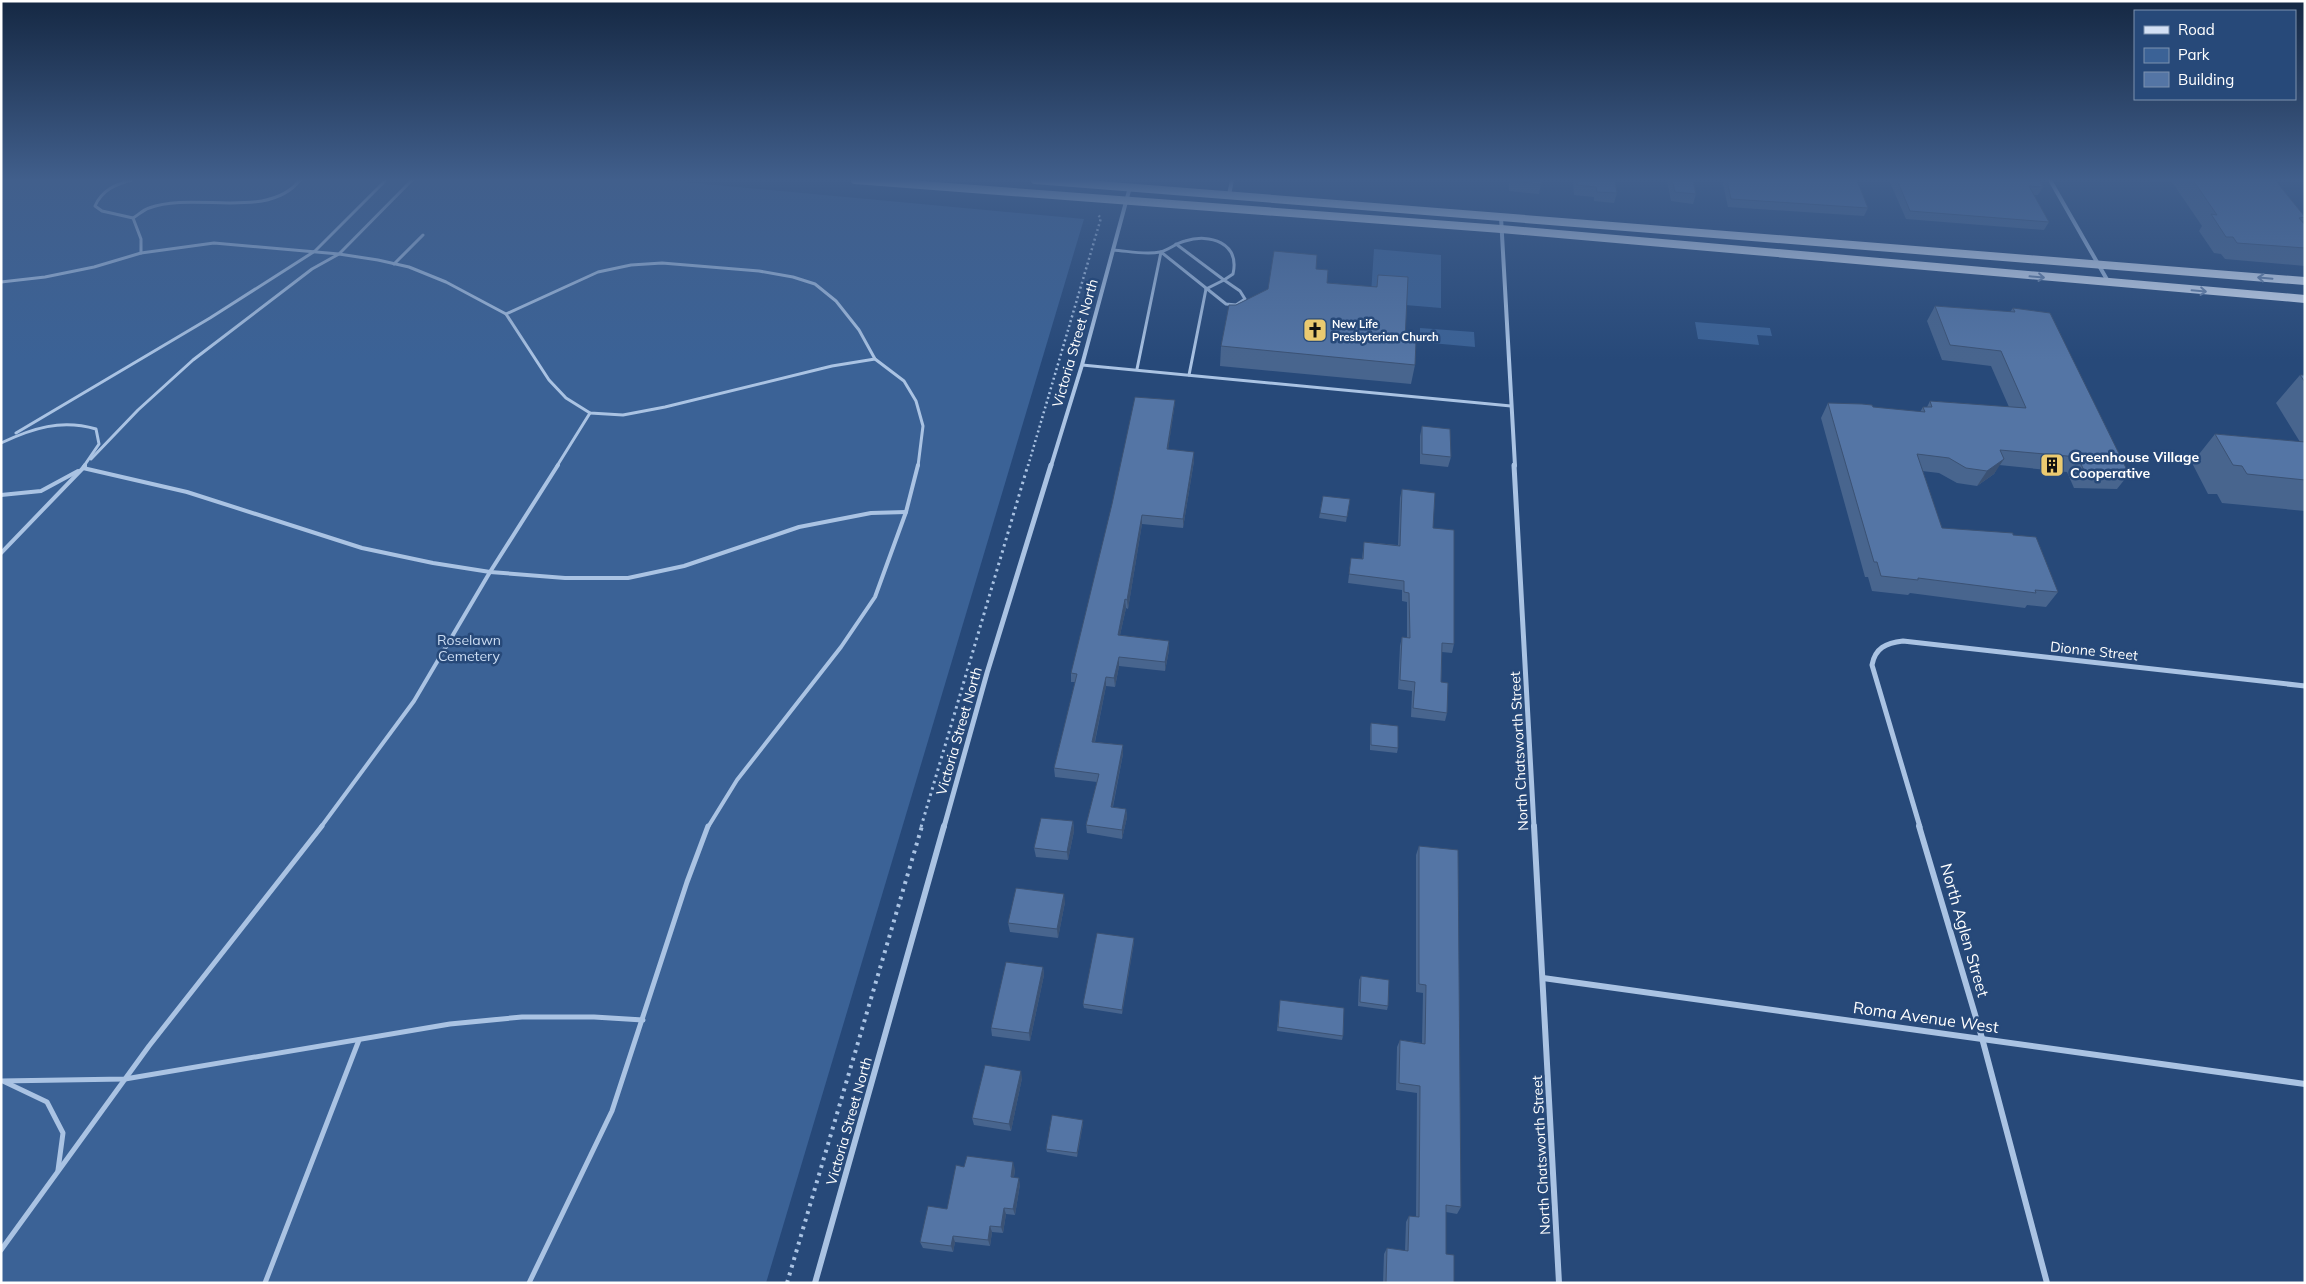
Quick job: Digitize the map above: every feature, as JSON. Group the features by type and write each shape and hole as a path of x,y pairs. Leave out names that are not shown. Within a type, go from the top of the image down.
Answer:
{"main road":[{"path":"1624,240 2305,299"},
{"path":"1792,240 2305,281"}],"street":[{"name":"Victoria Street North","path":"815,1283 987,673 1082,365 1116,240"},
{"name":"North Chatsworth Street","path":"1502,240 1559,1283"},
{"path":"2084,240 2109,283"},
{"name":"Dionne Street","path":"1881,646 1890,642 1903,641 2305,686"},
{"name":"North Aglen Street","path":"1881,646 1873,654 1872,665 1982,1038 2046,1283"},
{"name":"Roma Avenue West","path":"1543,978 2305,1084"}],"lane":[{"path":"141,240 141,253"},
{"path":"1,443 210,318 315,251 326,240"},
{"path":"1,553 138,410 193,360 312,269 339,254 353,240"},
{"path":"394,264 418,240"},
{"path":"1113,250 1161,252 1188,240"},
{"path":"1198,240 1227,244 1234,255 1235,265 1233,274 1206,288"},
{"path":"1,282 45,277 94,267 141,253 214,243 315,251 394,264 446,282 506,314 549,380 566,398 590,414 623,415 665,407 832,366 875,359"},
{"path":"1161,252 1226,304 1236,305 1245,299 1244,296 1224,280 1176,244"},
{"path":"1137,369 1161,252"},
{"path":"506,314 598,272 630,264 662,263 759,271 793,277 816,284 836,301 858,330 875,359 904,381 916,401 923,426 918,465 906,512 874,597 841,647 737,780 707,828 687,882 612,1111 529,1283"},
{"path":"1189,375 1206,288"},
{"path":"1082,365 1511,406"},
{"path":"1,1250 125,1079 349,792 414,701 490,572 590,414"},
{"path":"1,443 24,432 55,423 79,423 96,430 99,444 83,468 41,491 1,495"},
{"path":"83,468 187,492 362,548 433,563 490,572 565,578 628,578 684,566 799,527 871,513 906,512"},
{"path":"2,1081 125,1079 450,1024 522,1017 594,1017 643,1020"},
{"path":"265,1283 359,1040"},
{"path":"2,1081 47,1102 63,1133 58,1171"}],"path":[{"path":"786,1283 1095,240"}],"green space":[{"name":"Roselawn Cemetery","path":"1,240 1078,240 766,1283 1,1283"},
{"path":"1374,249 1441,255 1441,308 1405,305 1371,294"},
{"path":"1695,322 1770,328 1772,336 1757,335 1759,345 1698,339"},
{"path":"1420,328 1474,332 1475,347 1420,342"}],"building":[{"path":"2235,240 2305,240 2305,248 2237,243"},
{"name":"New Life Presbyterian Church","path":"1274,251 1317,255 1316,269 1328,270 1327,283 1377,287 1378,275 1408,277 1405,340 1416,341 1415,365 1221,346 1229,305 1236,305 1268,289"},
{"name":"Greenhouse Village Cooperative","path":"1935,306 2015,312 2013,308 2050,313 2129,474 2085,473 2078,457 2000,450 2004,459 1987,471 1966,468 1949,458 1917,454 1942,528 2013,533 2013,535 2036,537 2058,592 2035,590 2036,593 1918,578 1918,580 1881,576 1877,562 1874,562 1828,403 1862,404 1872,405 1873,407 1925,412 1923,407 1932,407 1930,401 2026,408 2001,351 1950,345"},
{"path":"2300,375 2305,375 2305,382"},
{"path":"1135,397 1175,400 1167,449 1194,452 1183,519 1142,515 1127,600 1125,599 1118,635 1169,641 1165,662 1119,657 1114,678 1106,677 1092,742 1123,745 1111,807 1126,809 1122,830 1086,825 1099,774 1054,768 1077,674 1071,673 1112,504"},
{"path":"1422,426 1450,429 1451,457 1422,454"},
{"path":"2215,434 2305,442 2305,480 2247,474 2242,466 2233,465"},
{"path":"1402,489 1435,493 1433,528 1454,530 1454,644 1442,643 1441,682 1448,683 1447,713 1413,708 1415,682 1400,680 1402,637 1410,638 1409,593 1404,592 1404,581 1349,574 1351,558 1363,559 1364,542 1400,546"},
{"path":"1323,496 1350,499 1347,517 1320,513"},
{"path":"1371,723 1398,726 1398,748 1371,745"},
{"path":"1041,818 1073,821 1067,852 1034,848"},
{"path":"1419,846 1458,850 1461,1207 1446,1205 1446,1254 1454,1255 1454,1283 1386,1283 1387,1248 1408,1251 1409,1216 1419,1217 1420,1086 1399,1083 1400,1040 1425,1044 1426,985 1419,984"},
{"path":"1016,888 1064,894 1057,929 1008,923"},
{"path":"1097,933 1134,938 1122,1010 1083,1004"},
{"path":"1006,962 1043,967 1029,1033 991,1028"},
{"path":"1361,976 1389,980 1388,1006 1360,1002"},
{"path":"1280,1000 1344,1008 1343,1036 1278,1027"},
{"path":"985,1065 1021,1071 1009,1124 972,1118"},
{"path":"1052,1115 1083,1120 1077,1153 1046,1149"},
{"path":"967,1156 1013,1162 1011,1177 1019,1178 1013,1209 1004,1208 1001,1227 990,1226 988,1240 953,1236 951,1246 920,1242 928,1206 947,1209 956,1165 964,1167"}],"place":[{"name":"New Life Presbyterian Church","path":"1315,330"},
{"name":"Greenhouse Village Cooperative","path":"2052,465"}]}
